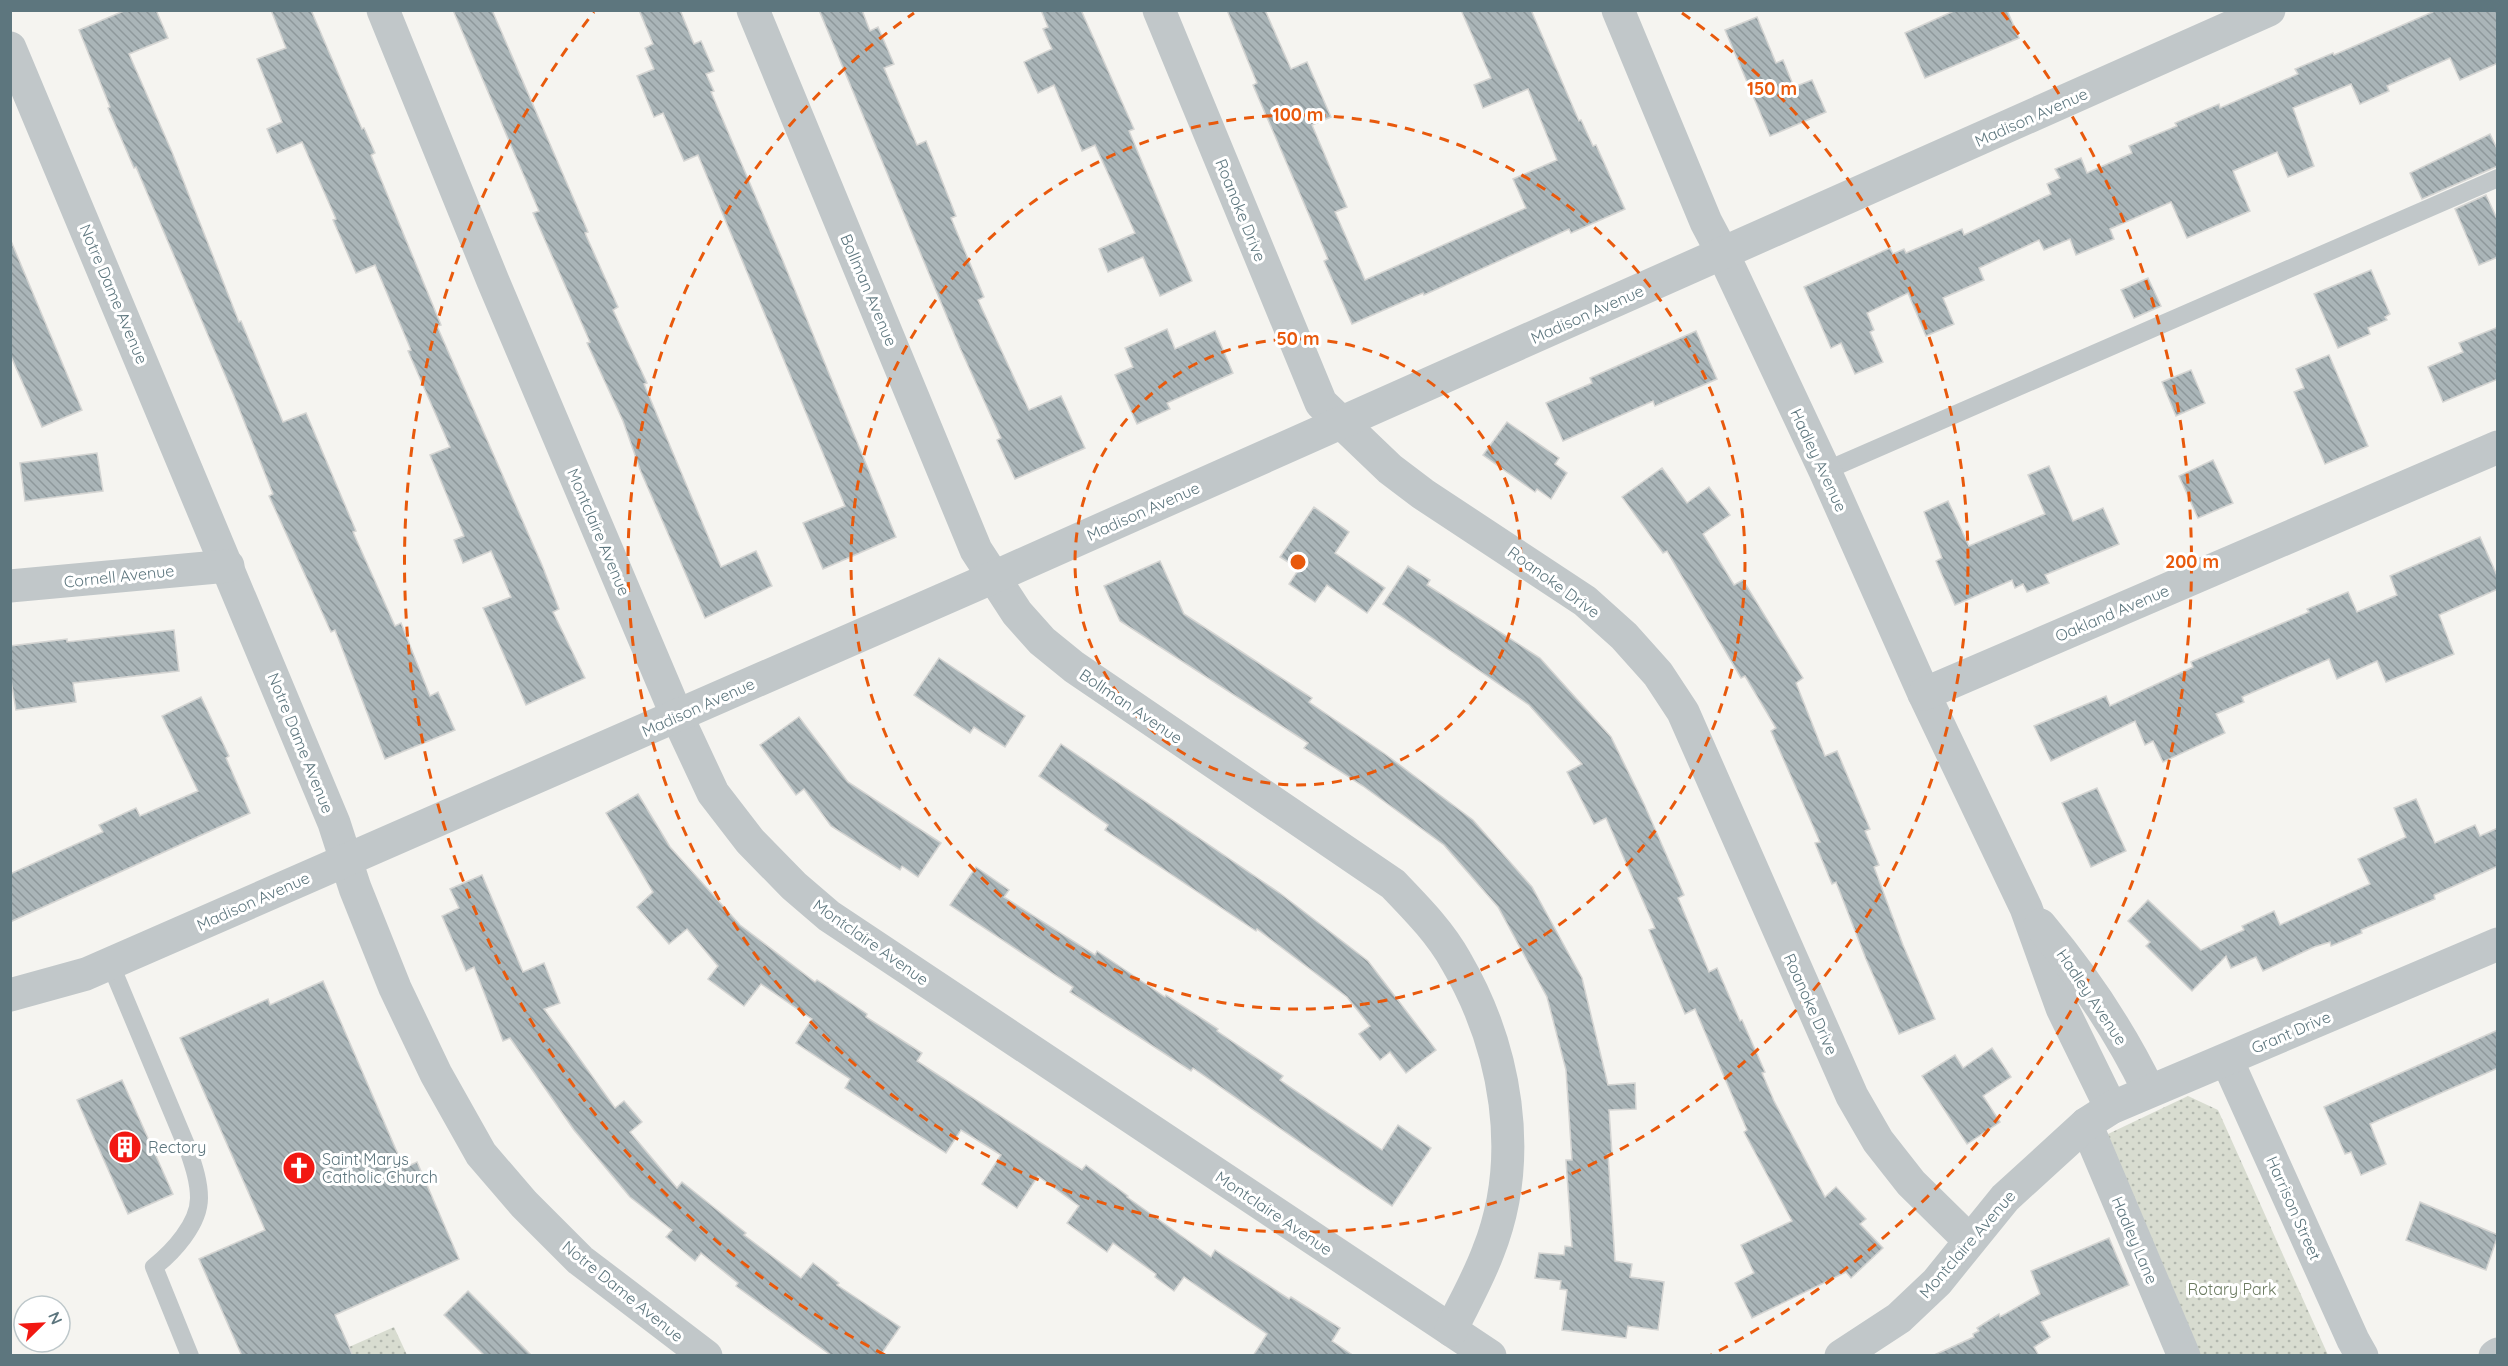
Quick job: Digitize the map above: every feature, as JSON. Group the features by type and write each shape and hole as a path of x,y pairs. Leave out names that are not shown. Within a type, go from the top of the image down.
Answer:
{"street":[{"name":"Montclaire Avenue","path":"382,10 493,281 677,716 713,793 750,841 794,886 829,916 1490,1356"},
{"name":"Bollman Avenue","path":"753,10 976,550 1017,613 1042,641 1083,674 1393,884 1427,920 1456,960 1478,1004 1491,1039 1504,1091 1508,1145 1503,1199 1489,1251 1451,1330"},
{"name":"Roanoke Drive","path":"1159,10 1321,403 1390,469 1423,494 1585,601 1624,636 1658,674 1683,712 1852,1096 1878,1142 1911,1183 1969,1240"},
{"name":"Hadley Avenue","path":"1618,10 1706,222 1724,254 1825,471 1924,694 2026,908 2099,1116"},
{"name":"Madison Avenue","path":"10,995 86,974 994,577 2269,10"},
{"name":"Notre Dame Avenue","path":"10,48 334,823 395,988 436,1074 481,1154 524,1204 579,1260 706,1356"},
{"name":"Oakland Avenue","path":"1924,694 2498,447"},
{"name":"Cornell Avenue","path":"10,586 228,566"},
{"name":"Hadley Avenue","path":"2026,908 2070,961 2118,1033 2149,1091"},
{"name":"Grant Drive","path":"2099,1116 2149,1091 2498,944"},
{"name":"Harrison Street","path":"2227,1060 2362,1356"},
{"name":"Montclaire Avenue","path":"1841,1356 1899,1318 1937,1282 2005,1198 2099,1116"},
{"name":"Hadley Lane","path":"2099,1116 2184,1356"}],"lane":[{"path":"1825,471 2498,178"},
{"path":"110,963 189,1152 198,1180 199,1201 191,1223 170,1254 154,1267 190,1356"}],"green space":[{"name":"Rotary Park","path":"2188,1096 2218,1110 2328,1355 2196,1355 2110,1157 2108,1134"},
{"path":"394,1327 407,1355 353,1355 349,1347"}],"building":[{"path":"126,10 156,10 168,38 129,54 172,152 239,322 241,321 283,422 306,413 356,531 353,532 395,626 401,623 430,696 438,692 455,730 385,759 335,630 331,632 269,496 273,494 234,396 136,167 134,168 108,108 110,107 79,30"},
{"path":"271,10 311,10 362,129 364,128 375,153 371,155 441,325 437,326 542,565 559,609 553,612 585,678 526,705 483,608 511,597 491,551 463,563 454,540 464,536 430,455 450,447 408,351 411,350 375,265 356,273 333,220 336,219 302,142 277,153 267,129 282,122 257,59 286,48"},
{"path":"453,10 492,10 588,232 585,233 618,307 613,310 647,383 644,384 721,567 756,551 772,586 705,618 641,472 623,421 587,343 590,342 533,213 539,211"},
{"path":"639,10 680,10 694,44 701,41 714,71 706,74 714,91 711,92 896,537 823,569 803,523 845,506 698,155 684,161 663,113 654,117 637,76 654,69 645,48 653,44"},
{"path":"819,10 862,10 870,31 878,27 894,64 884,68 917,145 926,141 956,216 951,218 984,297 978,300 1029,410 1061,396 1085,448 1015,479 997,440 1001,438 960,348"},
{"path":"1041,10 1081,10 1134,129 1129,131 1192,281 1160,296 1143,257 1108,272 1099,249 1135,233 1095,145 1082,151 1054,85 1038,93 1024,62 1052,49 1043,29 1048,27"},
{"path":"1227,10 1265,10 1291,69 1307,62 1331,117 1312,125 1347,207 1335,212 1365,280 1526,208 1513,179 1557,160 1528,89 1483,108 1474,85 1491,78 1461,10 1531,10 1579,121 1581,120 1593,146 1596,145 1625,209 1571,233 1569,229 1424,295 1423,293 1352,324 1324,261 1328,259 1253,85 1257,83"},
{"path":"1956,10 2007,10 2019,38 1925,78 1905,33"},
{"path":"2437,10 2498,10 2498,63 2460,80 2450,58 2387,86 2389,91 2360,104 2351,84 2293,108 2314,166 2288,177 2277,152 2233,171 2250,211 2187,238 2171,202 2110,229 2114,239 2076,255 2070,239 2044,250 2039,240 1979,268 1984,280 1943,298 1954,324 1926,336 1908,293 1867,313 1874,330 1870,332 1883,362 1855,374 1841,343 1831,348 1804,287 1890,248 1893,254 1904,249 1906,253 1962,229 1964,235 2051,194 2047,184 2060,178 2055,169 2081,158 2087,173 2132,153 2129,146 2177,126 2175,123 2219,104 2220,108 2298,74 2295,69 2333,53 2334,55"},
{"path":"1757,17 1776,63 1783,60 1794,87 1812,80 1826,112 1770,136 1725,30"},
{"path":"2490,134 2498,151 2498,166 2422,199 2410,173"},
{"path":"2486,195 2498,221 2498,257 2479,265 2455,209"},
{"path":"11,241 82,410 42,427 10,354"},
{"path":"2371,270 2390,314 2385,317 2387,320 2368,328 2370,334 2338,348 2314,294"},
{"path":"2148,278 2161,306 2134,318 2121,290"},
{"path":"2498,327 2498,379 2443,402 2428,367 2463,352 2459,343"},
{"path":"1167,329 1175,349 1215,331 1233,373 1167,403 1170,409 1137,424 1115,375 1133,367 1125,348"},
{"path":"1696,331 1717,379 1655,406 1653,401 1563,441 1546,403 1592,383 1590,378"},
{"path":"2329,355 2368,446 2325,464 2294,392 2304,388 2296,369"},
{"path":"2191,370 2205,403 2176,416 2162,382"},
{"path":"1507,422 1559,458 1555,464 1567,473 1551,499 1537,489 1535,492 1483,455"},
{"path":"97,453 103,491 25,501 20,463"},
{"path":"2213,460 2233,503 2198,518 2179,476"},
{"path":"2049,466 2073,521 2103,508 2119,544 2045,575 2049,583 2027,592 2023,584 2015,588 2012,580 1955,605 1936,561 1942,558 1924,512 1948,501 1969,546 2045,514 2028,475"},
{"path":"1662,468 1687,503 1709,487 1730,515 1703,534 1734,585 1743,580 1803,678 1796,683 1825,756 1837,751 1870,829 1865,831 1879,865 1874,867 1903,945 1935,1019 1899,1034 1836,882 1832,884 1815,843 1820,842 1771,731 1776,728 1745,676 1741,678 1667,551 1663,553 1622,497"},
{"path":"1314,507 1349,532 1335,553 1385,588 1367,613 1327,585 1315,602 1289,584 1299,569 1280,557"},
{"path":"2480,537 2498,578 2498,589 2439,615 2454,654 2386,682 2377,661 2337,679 2329,659 2242,697 2244,702 2216,714 2225,733 2163,762 2153,741 2145,745 2135,721 2051,761 2034,726 2106,696 2110,706 2193,667 2191,662 2309,612 2307,609 2348,592 2357,612 2397,595 2390,576"},
{"path":"1160,561 1184,614 1312,698 1309,702 1385,754 1473,820 1532,887 1582,978 1608,1085 1635,1083 1636,1109 1609,1110 1612,1154 1608,1154 1615,1261 1632,1264 1630,1277 1664,1282 1658,1330 1628,1326 1626,1338 1562,1330 1567,1290 1560,1289 1561,1281 1535,1278 1539,1253 1564,1255 1565,1246 1572,1247 1566,1160 1572,1160 1566,1070 1547,997 1498,907 1444,845 1363,786 1304,748 1308,743 1120,621 1104,586"},
{"path":"1408,566 1430,580 1427,585 1540,658 1611,737 1644,804 1684,895 1678,898 1709,972 1717,968 1765,1072 1762,1073 1774,1101 1825,1197 1836,1187 1866,1219 1860,1224 1883,1248 1851,1278 1846,1272 1752,1318 1735,1283 1754,1273 1741,1245 1792,1221 1744,1132 1747,1130 1695,1009 1685,1014 1649,930 1655,928 1606,818 1594,824 1567,772 1582,764 1529,705 1383,604"},
{"path":"174,630 179,671 73,683 76,702 16,710 10,674 10,646"},
{"path":"939,658 1025,716 1005,747 974,727 970,733 914,695"},
{"path":"201,697 229,756 226,758 250,813 10,922 10,874 103,832 99,825 136,808 140,816 198,791 162,716"},
{"path":"799,717 848,782 941,843 918,877 902,866 900,870 831,826 804,789 796,795 760,745"},
{"path":"1061,744 1281,894 1368,961 1436,1050 1406,1073 1390,1052 1380,1060 1359,1034 1370,1026 1347,997 1257,929 1256,931 1105,830 1108,825 1039,776"},
{"path":"2097,788 2126,851 2091,867 2062,803"},
{"path":"638,794 670,847 740,925 815,982 817,980 867,1014 866,1017 922,1053 917,1061 1082,1170 1086,1165 1211,1257 1215,1250 1289,1299 1291,1297 1340,1328 1332,1341 1354,1356 1253,1356 1267,1334 1184,1277 1174,1291 1155,1277 1156,1274 1113,1243 1107,1252 1067,1223 1079,1206 1038,1176 1017,1208 982,1184 1001,1155 961,1130 946,1153 845,1088 850,1079 796,1043 812,1019 761,984 744,1006 708,979 718,966 687,929 669,944 637,907 653,892 606,813"},
{"path":"2416,799 2435,843 2475,825 2480,836 2498,828 2498,866 2434,895 2435,899 2361,930 2362,933 2331,946 2330,942 2314,947 2263,971 2256,957 2231,968 2226,956 2192,991 2146,946 2150,942 2128,921 2148,900 2201,950 2244,930 2242,926 2274,911 2280,925 2370,884 2358,859 2406,837 2394,808"},
{"path":"976,867 1009,890 1004,897 1095,955 1097,951 1165,997 1166,995 1218,1029 1217,1031 1283,1076 1280,1080 1382,1150 1398,1125 1431,1148 1392,1206 1193,1068 1191,1071 1070,992 1073,987 950,905"},
{"path":"482,875 523,972 544,963 560,1003 544,1009 615,1108 624,1101 642,1122 630,1132 677,1188 682,1182 746,1233 744,1235 801,1278 813,1263 839,1283 837,1285 900,1327 880,1356 832,1356 736,1286 738,1283 701,1253 695,1261 666,1237 672,1230 630,1197 574,1130 510,1038 503,1041 474,967 466,971 442,916 459,908 450,889"},
{"name":"Saint Marys Catholic Church","path":"323,981 404,1168 417,1162 459,1259 335,1315 353,1356 242,1356 199,1259 265,1230 180,1038 268,999 270,1005"},
{"path":"2498,1030 2498,1068 2370,1124 2386,1164 2361,1175 2351,1152 2345,1154 2324,1107"},
{"path":"1992,1048 2011,1077 1983,1096 2000,1122 1967,1144 1922,1076 1955,1055 1963,1068"},
{"name":"Rectory","path":"122,1080 173,1194 128,1214 77,1100"},
{"path":"2420,1202 2498,1235 2486,1270 2406,1240"},
{"path":"2109,1238 2129,1285 2041,1322 2050,1337 2034,1347 2039,1356 1932,1356 1974,1337 1973,1334 1979,1331 1977,1328 1999,1314 2000,1317 2040,1294 2031,1271"},
{"path":"468,1291 532,1356 485,1356 444,1315"}],"place":[{"name":"Rectory","path":"125,1147"},
{"name":"Saint Marys Catholic Church","path":"299,1168"}]}
